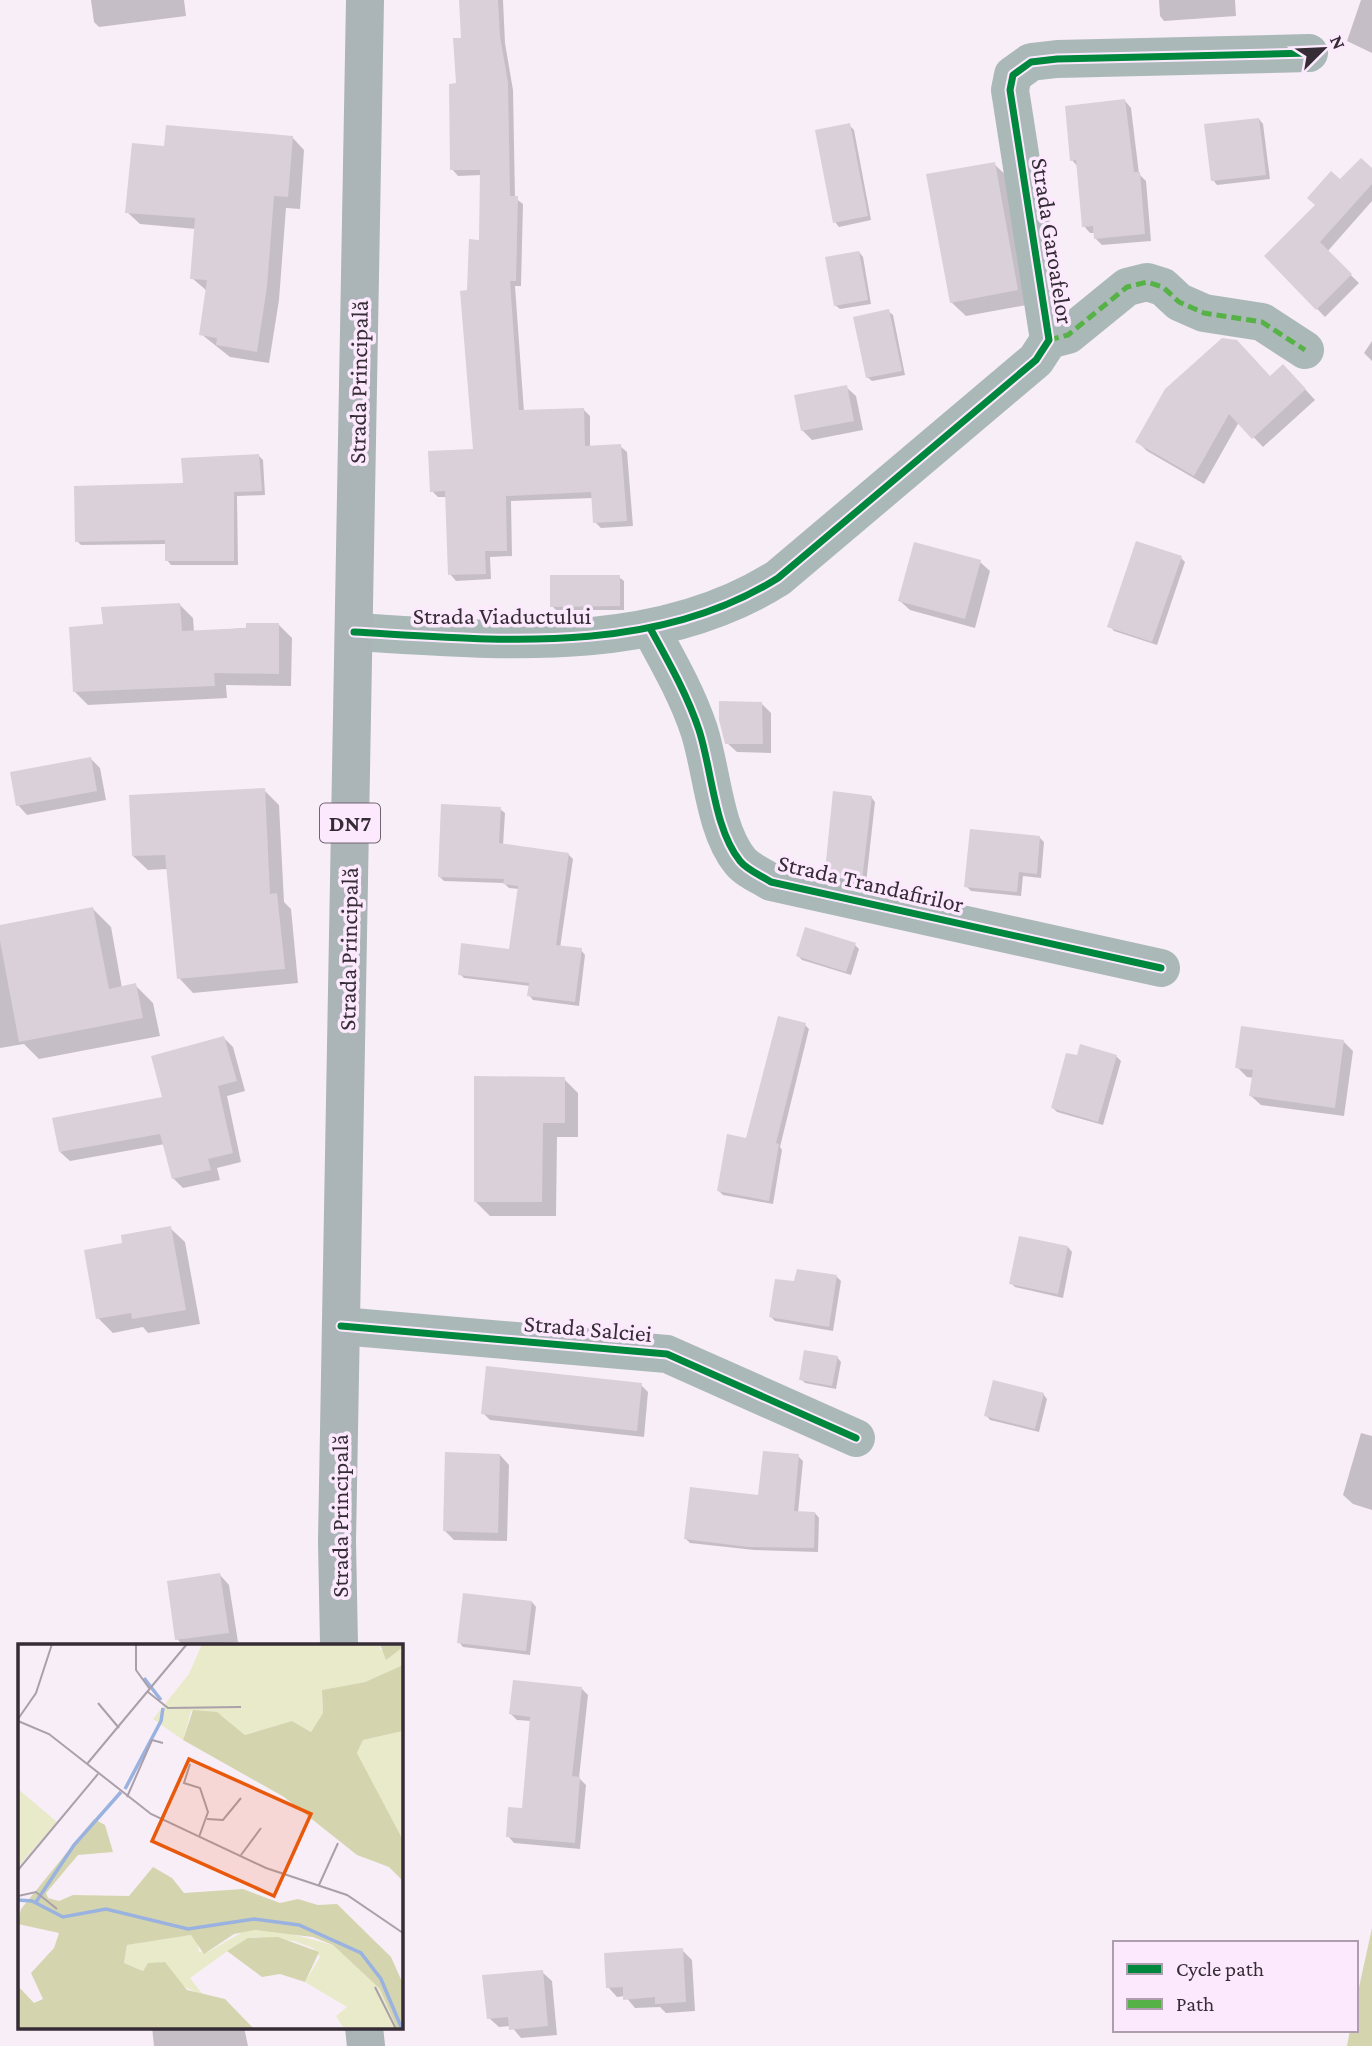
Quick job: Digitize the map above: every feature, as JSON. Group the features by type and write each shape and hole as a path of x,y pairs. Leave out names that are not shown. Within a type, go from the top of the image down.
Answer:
{"highway":[{"name":"Strada Principală","path":"339,1644 337,1541 365,0"},
{"path":"364,2028 366,2046"}],"street":[{"name":"Strada Garoafelor","path":"650,628 724,608 778,578 1036,360 1049,340 1010,90 1013,75 1031,62 1057,59 1309,53"},
{"name":"Strada Garoafelor","path":"1049,340 1068,335 1127,287 1147,282 1163,287 1179,302 1204,313 1262,322 1305,350"},
{"name":"Strada Viaductului","path":"354,632 556,639 650,628"},
{"name":"Strada Trandafirilor","path":"650,628 679,681 698,728 713,779 723,833 741,863 771,882 1161,968"},
{"name":"Strada Salciei","path":"341,1326 667,1354 856,1438"}],"green space":[{"path":"1372,1928 1372,2046 1347,2046 1350,2032 1358,2032 1358,1992"}],"building":[{"path":"459,0 498,0 500,36 508,83 510,196 518,196 516,281 510,281 519,410 584,408 585,446 621,444 627,521 593,523 591,492 506,496 507,551 485,551 486,574 448,575 445,491 430,492 428,451 473,449 460,291 467,290 469,239 479,240 480,170 450,170 449,84 456,83 453,38 461,38"},
{"path":"1125,99 1134,172 1140,172 1145,234 1094,239 1093,226 1082,227 1076,160 1070,161 1065,106"},
{"path":"1259,118 1266,175 1211,181 1204,124"},
{"path":"850,123 868,216 833,223 815,130"},
{"path":"166,125 293,136 288,197 274,196 267,287 257,352 216,345 217,338 199,335 207,280 190,279 195,218 125,213 132,143 164,146"},
{"path":"1361,158 1372,168 1372,184 1320,242 1352,274 1316,310 1264,256 1315,205 1307,198 1331,171 1340,179"},
{"path":"995,162 1018,290 950,303 926,174"},
{"path":"859,251 868,300 834,306 825,257"},
{"path":"889,309 902,371 866,378 853,317"},
{"path":"1222,338 1237,340 1270,376 1283,364 1306,389 1252,439 1229,414 1194,476 1135,442 1165,389"},
{"path":"847,385 854,421 801,431 794,395"},
{"path":"259,454 262,491 234,492 234,561 165,561 165,540 75,542 74,486 183,483 181,458"},
{"path":"1136,541 1182,556 1152,642 1107,627"},
{"path":"914,542 981,560 965,619 898,601"},
{"path":"550,575 620,575 620,606 550,607"},
{"path":"180,603 182,631 246,628 246,623 279,623 279,674 214,673 215,686 73,692 69,627 103,624 101,607"},
{"path":"719,701 762,702 763,744 725,744 719,720"},
{"path":"91,757 97,791 16,806 10,772"},
{"path":"265,788 270,894 277,893 285,969 177,979 165,855 132,856 129,795"},
{"path":"833,791 872,796 862,880 825,871"},
{"path":"441,804 501,807 499,843 569,853 556,945 582,948 575,1002 527,996 529,983 458,975 461,943 509,949 518,886 503,884 504,879 438,877"},
{"path":"970,829 1040,836 1037,874 1019,872 1017,892 964,887"},
{"path":"93,907 109,989 136,983 143,1018 19,1042 0,941 0,925"},
{"path":"805,927 856,943 846,972 796,956"},
{"path":"778,1016 806,1023 776,1143 779,1144 769,1201 717,1191 727,1134 746,1138"},
{"path":"1241,1026 1344,1040 1335,1108 1249,1096 1253,1070 1235,1068"},
{"path":"224,1036 237,1081 218,1086 233,1153 208,1159 211,1170 172,1179 160,1134 59,1152 52,1118 162,1097 151,1056"},
{"path":"1080,1044 1117,1055 1098,1122 1051,1108 1066,1053 1077,1055"},
{"path":"474,1076 565,1077 565,1123 543,1123 542,1202 474,1202"},
{"path":"171,1226 186,1310 132,1319 131,1313 96,1319 84,1250 122,1243 121,1235"},
{"path":"1019,1236 1068,1246 1058,1294 1009,1284"},
{"path":"797,1269 837,1275 829,1327 769,1317 775,1279 794,1281"},
{"path":"804,1350 838,1356 832,1386 799,1380"},
{"path":"486,1366 642,1383 637,1431 481,1414"},
{"path":"993,1380 1044,1393 1035,1429 984,1416"},
{"path":"763,1451 799,1454 794,1511 815,1512 814,1548 748,1547 684,1539 690,1487 758,1495"},
{"path":"445,1452 500,1454 498,1533 443,1531"},
{"path":"220,1573 229,1633 175,1640 167,1581"},
{"path":"463,1593 532,1601 526,1651 457,1643"},
{"path":"513,1680 582,1687 572,1776 580,1777 575,1843 506,1837 508,1807 522,1808 530,1717 509,1714"},
{"path":"683,1948 686,2002 655,2004 655,1997 623,2000 623,1987 606,1988 604,1953"},
{"path":"543,1970 548,2026 509,2030 508,2017 487,2019 482,1975"}],"marked path":[{"path":"1049,340 1068,335 1127,287 1147,282 1163,287 1179,302 1204,313 1262,322 1305,350"}],"cycle path":[{"path":"354,632 517,639 572,638 626,632 679,621 730,603 778,578 1036,360 1049,340 1010,90 1013,75 1031,62 1057,59 1309,53"},
{"path":"650,628 677,678 699,730 724,833 740,861 751,870 771,882 1161,968"},
{"path":"341,1326 667,1354 856,1438"}]}
